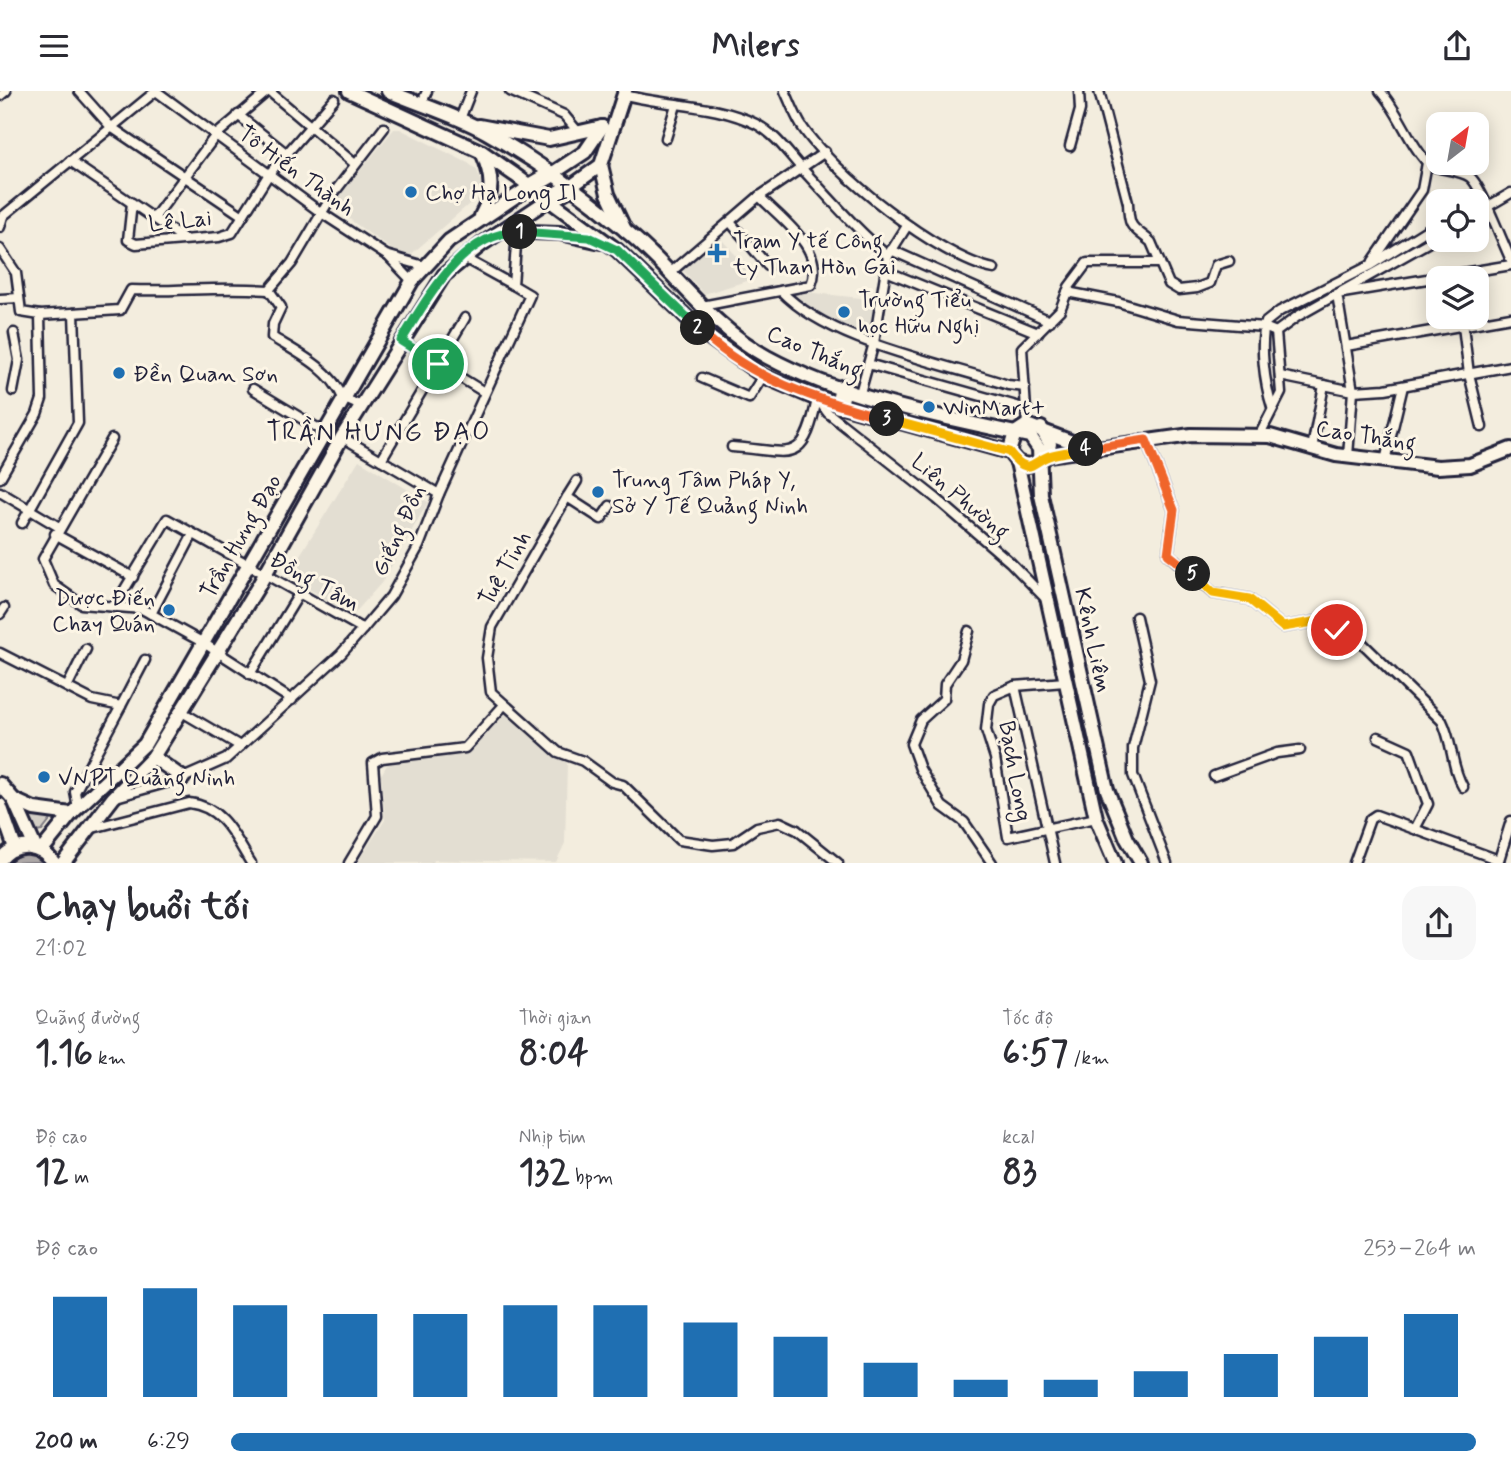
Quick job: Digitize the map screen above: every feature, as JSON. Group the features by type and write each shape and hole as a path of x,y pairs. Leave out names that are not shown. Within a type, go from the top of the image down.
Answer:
{"highway":[{"path":"531,186 550,175"},
{"path":"548,200 569,188"},
{"path":"839,405 843,388"}],"main road":[{"name":"Cao Thắng","path":"349,91 482,152 617,250 703,333 763,376 817,399 1013,457 1027,466 1088,448 1191,435 1259,436 1348,456 1438,467 1470,465 1511,449"},
{"path":"388,91 466,122 537,138 602,127"},
{"path":"550,175 585,152 624,96"},
{"path":"624,96 601,165 608,194 625,230"},
{"name":"Cao Thắng","path":"466,122 550,175 625,230 671,272 699,307 766,356 843,388 987,429 1015,433"},
{"path":"481,216 492,187 491,174 482,152"},
{"path":"569,188 601,165"},
{"name":"Trần Hưng Đạo","path":"39,849 145,744 412,281 424,265 481,216 531,186"},
{"name":"Trần Hưng Đạo","path":"63,863 86,829 153,757 265,574 342,437 444,275 548,200"},
{"path":"502,231 589,237 617,250"},
{"path":"424,265 444,275"},
{"path":"1013,457 1015,433 1027,425 1041,428 1088,448"},
{"path":"1041,428 1051,444 1044,460"},
{"name":"Kênh Liêm","path":"1015,433 1030,436 1044,460 1041,495 1107,790 1127,839 1141,863"},
{"name":"Kênh Liêm","path":"1013,457 1096,818 1115,863"},
{"path":"153,757 183,778"},
{"path":"0,784 15,800 39,849 54,863"},
{"path":"15,800 34,809 75,811"},
{"path":"1,815 15,848"},
{"path":"0,859 15,848 39,849"}],"street":[{"path":"0,96 6,91"},
{"path":"79,91 111,127 243,215"},
{"path":"0,227 2,212 156,91"},
{"name":"Tô Hiến Thành","path":"156,91 323,214 386,255 424,265"},
{"path":"154,218 216,135 268,91 355,164"},
{"path":"421,105 427,91"},
{"path":"466,122 471,91"},
{"path":"510,91 564,114 579,133"},
{"path":"785,91 802,127 825,152 907,226 973,265 993,269"},
{"path":"1070,146 1080,110 1079,91"},
{"path":"1100,91 1128,203 1128,221 1138,236 1151,242 1169,284 1179,290 1190,290 1210,283 1216,265 1229,261"},
{"path":"1380,91 1396,108 1413,143 1426,162"},
{"path":"624,96 711,110 757,125 772,134 865,237 890,253 1050,321"},
{"name":"Lê Lai","path":"131,203 128,240 136,244 219,237 232,233 269,174 334,99"},
{"path":"666,138 676,105"},
{"path":"238,115 287,154"},
{"path":"269,289 292,263 333,194 384,128"},
{"path":"671,272 759,196 825,152"},
{"path":"70,161 184,238"},
{"path":"1369,266 1422,190 1426,168"},
{"path":"1464,175 1470,177 1475,189"},
{"path":"1489,207 1511,193"},
{"path":"699,307 811,285 813,256 759,196"},
{"path":"1337,294 1511,262 1489,212"},
{"path":"730,222 768,266"},
{"path":"860,393 874,343 890,253 907,226"},
{"path":"1272,407 1268,395 1266,322 1280,311 1369,266 1426,230"},
{"name":"Giếng Đồn","path":"113,798 183,778 226,759 363,629 391,596 419,546 484,392 530,295 513,285 517,232"},
{"path":"1276,332 1426,244"},
{"path":"0,249 16,272 20,312 40,315 120,310 131,291 219,286 269,289"},
{"path":"386,255 412,281"},
{"path":"464,258 513,285"},
{"path":"1027,425 1022,348 1060,310 1066,292 1087,263 1102,260 1160,263"},
{"path":"886,271 1038,333"},
{"path":"269,289 281,307 273,324 272,337 319,367 338,386 343,398 361,406"},
{"path":"781,291 790,301 828,325 874,343 1008,385 1026,387"},
{"path":"1066,292 1118,302 1178,320 1265,327 1276,332"},
{"path":"1337,294 1353,391 1348,456"},
{"path":"0,299 19,298"},
{"path":"22,523 78,423 74,313"},
{"path":"0,478 37,414 41,399 40,315"},
{"path":"1489,321 1511,317"},
{"path":"381,460 465,318"},
{"path":"1346,346 1445,329"},
{"path":"1463,329 1469,374 1482,427"},
{"path":"1259,436 1281,393 1276,332"},
{"path":"13,391 19,360 14,333"},
{"path":"401,341 484,392"},
{"path":"868,364 1027,409"},
{"path":"1280,376 1353,391 1403,386 1511,366"},
{"path":"702,378 749,398 763,376"},
{"path":"1312,448 1324,385"},
{"path":"1385,461 1403,386"},
{"path":"253,389 324,432"},
{"path":"732,447 780,453 797,448 809,435 817,399"},
{"name":"Liên Phường","path":"817,399 828,413 1010,562 1046,599"},
{"path":"342,437 439,494"},
{"path":"112,439 43,559 54,585 81,604 142,609 202,642 292,699"},
{"path":"1146,440 1174,510 1168,554 1213,593 1249,599 1283,627 1319,621 1327,627 1352,632 1442,721 1451,739 1454,765 1463,787"},
{"name":"Tuệ Tĩnh","path":"504,705 491,692 487,658 492,627 577,481"},
{"path":"0,492 30,509 57,531 133,577 114,607"},
{"path":"567,497 601,519 610,506"},
{"name":"Đồng Tâm","path":"133,577 167,519 363,629"},
{"path":"151,614 193,534"},
{"path":"250,674 299,594"},
{"path":"1136,617 1149,665 1150,680 1133,748 1133,775 1167,863"},
{"path":"969,631 961,660 945,684 944,699 921,720 911,744 920,769 942,806 964,822 992,863"},
{"path":"67,687 86,649"},
{"path":"0,653 92,700 121,706"},
{"path":"75,811 75,792 145,660"},
{"name":"Bạch Long","path":"1065,682 1015,686 994,695 987,712 986,730 995,758 1008,837 1096,818"},
{"name":"Bạch Long","path":"1015,686 1048,827"},
{"path":"349,863 377,816 373,763 382,758 465,748 504,705 558,752 583,761 612,782 623,785 679,840 713,845 733,843 757,827 780,822 797,830 838,863"},
{"path":"182,712 240,746"},
{"path":"1378,737 1409,751 1428,804 1415,829"},
{"path":"1214,776 1277,753 1300,750"},
{"path":"86,829 189,803 197,804 219,812 251,863"},
{"path":"1354,863 1373,817 1384,817 1499,862 1511,821"},
{"path":"1048,827 1055,863"}],"shaded area":[{"name":"Chợ Hạ Long II","path":"394,129 400,129 468,163 477,170 482,184 475,199 408,257 394,251 353,222 334,203"},
{"name":"Trạm Y tế Công ty Than Hòn Gai","path":"720,238 757,278 704,294 681,268"},
{"name":"Trường Tiểu học Hữu Nghị","path":"792,293 879,300 871,339 826,322 790,296"},
{"path":"359,460 428,502 383,581 353,615 287,576"},
{"path":"504,713 567,763 565,843 556,862 434,860 433,863 357,863 385,820 381,775 387,765 411,759 464,755 489,725"},
{"path":"27,816 53,817 42,831 36,832"},
{"path":"23,853 35,856 42,862 5,863"}],"place":[{"name":"Chợ Hạ Long II","path":"411,192"},
{"name":"Trạm Y tế Công ty Than Hòn Gai","path":"717,253"},
{"name":"Trường Tiểu học Hữu Nghị","path":"844,312"},
{"name":"Đền Quan Sơn","path":"119,373"},
{"name":"WinMart+","path":"929,407"},
{"name":"Trung Tâm Pháp Y, Sở Y Tế Quảng Ninh","path":"598,492"},
{"name":"Dược Điến Chay Quán","path":"169,610"},
{"name":"VNPT Quảng Ninh","path":"44,777"}],"district":[{"name":"TRẦN HƯNG ĐẠO","path":"379,431"}],"route":[{"path":"438,364 401,341 444,275 464,258 502,231 597,239 617,250 703,333 731,355 763,376 817,399 1009,452 1017,462 1027,466 1039,464 1048,455 1146,440 1174,510 1168,554 1213,593 1249,599 1283,627 1300,622 1319,621 1337,630"}]}
